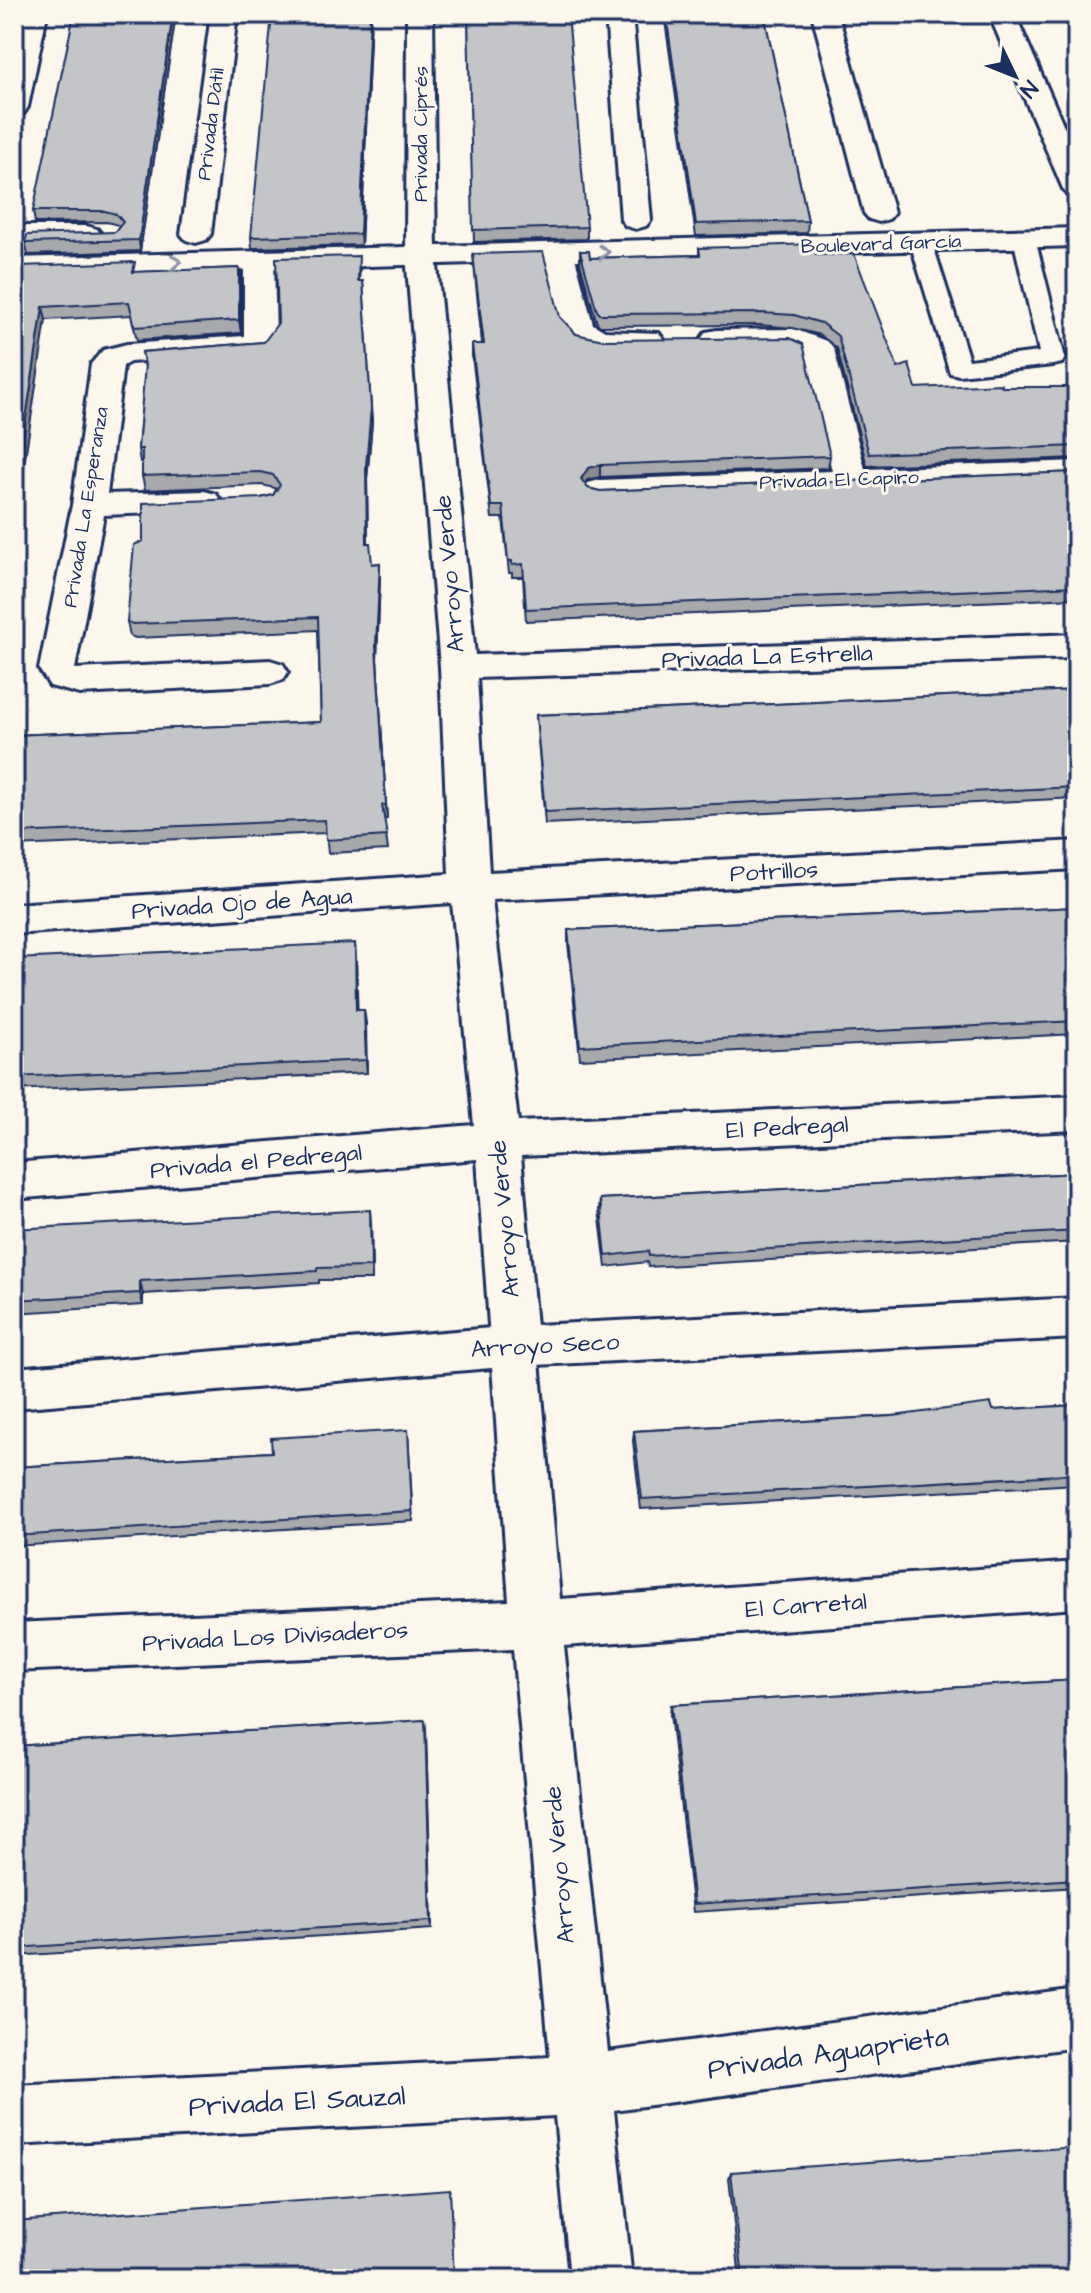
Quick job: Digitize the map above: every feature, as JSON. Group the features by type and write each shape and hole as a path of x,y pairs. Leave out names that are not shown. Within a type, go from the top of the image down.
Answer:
{"street":[{"path":"14,107 34,14"},
{"name":"Privada Dátil","path":"196,234 224,14"},
{"name":"Privada Ciprés","path":"420,14 421,241"},
{"path":"619,14 636,220"},
{"path":"825,14 879,213"},
{"path":"1002,14 1072,202"},
{"name":"Boulevard García","path":"848,214 911,212"},
{"path":"605,221 666,219"},
{"name":"Boulevard García","path":"391,228 421,241 451,227"},
{"path":"165,234 226,233"},
{"path":"14,235 120,234"},
{"name":"Boulevard García","path":"14,267 259,260 421,241 559,254 1077,237"},
{"name":"Arroyo Verde","path":"421,241 458,667 470,887 498,1140 536,1624 601,2279"},
{"path":"559,254 579,328 588,336 603,340 794,338 818,349 851,478"},
{"name":"Privada La Esperanza","path":"259,260 260,336 254,345 127,353 114,357 107,364 89,505 57,669 63,678 80,682 270,672"},
{"name":"Privada El Capiro","path":"600,490 1077,471"},
{"path":"89,505 231,499"},
{"name":"Privada La Estrella","path":"458,667 1077,646"},
{"name":"Potrillos","path":"470,887 1077,855"},
{"name":"Privada Ojo de Agua","path":"14,919 470,887"},
{"name":"El Pedregal","path":"498,1140 1077,1113"},
{"name":"Privada el Pedregal","path":"14,1181 498,1140"},
{"name":"Arroyo Seco","path":"14,1388 515,1346 1077,1318"},
{"name":"El Carretal","path":"536,1624 1077,1585"},
{"name":"Privada Los Divisaderos","path":"14,1647 536,1624"},
{"name":"Privada Aguaprieta","path":"580,2085 1077,2018"},
{"name":"Privada El Sauzal","path":"14,2115 580,2085"}],"lane":[{"path":"921,242 959,368 1053,358 1024,238"}],"building":[{"path":"74,14 173,14 139,240 25,243 27,235 115,232 123,222 116,214 105,211 33,211"},
{"path":"272,14 370,14 360,234 251,237"},
{"path":"468,14 568,14 587,227 473,230"},
{"path":"666,14 764,14 808,221 696,224"},
{"path":"814,244 816,255 854,254 898,368 909,364 916,388 1001,384 1002,387 1077,387 1077,446 869,454 838,336 821,323 794,315 762,313 600,314 580,251 589,251 590,258 700,255 699,248"},
{"path":"543,252 560,317 576,334 603,340 790,338 803,344 830,456 600,465 588,468 581,479 588,488 600,491 1077,472 1077,586 526,609 523,564 512,565 512,561 508,561 503,506 491,506 472,344 484,344 473,254"},
{"path":"359,256 358,281 363,281 371,408 366,466 367,543 370,543 372,564 380,563 376,646 386,805 382,805 387,836 326,840 325,820 14,833 14,735 321,722 318,617 127,622 134,545 143,541 143,503 261,498 273,495 280,485 273,475 260,472 142,476 142,449 138,449 145,365 142,352 264,342 278,323 276,258"},
{"path":"135,262 133,272 239,268 239,320 135,327 129,302 43,307 14,497 14,290 20,266"},
{"path":"1077,690 1077,787 545,812 536,715"},
{"path":"1077,907 1077,1021 580,1046 568,930"},
{"path":"355,943 356,1010 364,1010 366,1060 14,1077 14,959"},
{"path":"1077,1173 1077,1231 649,1256 648,1251 606,1256 600,1199"},
{"path":"370,1210 371,1267 140,1281 140,1293 14,1300 14,1229"},
{"path":"991,1403 993,1410 1077,1405 1077,1474 642,1499 634,1431 893,1416"},
{"path":"408,1430 412,1511 14,1536 14,1467 272,1452 271,1438"},
{"path":"1077,1680 1077,1879 694,1904 671,1705"},
{"path":"425,1720 431,1921 14,1948 14,1746"},
{"path":"1077,2147 1077,2279 743,2279 731,2172"},
{"path":"450,2189 454,2279 14,2279 14,2221"}]}
